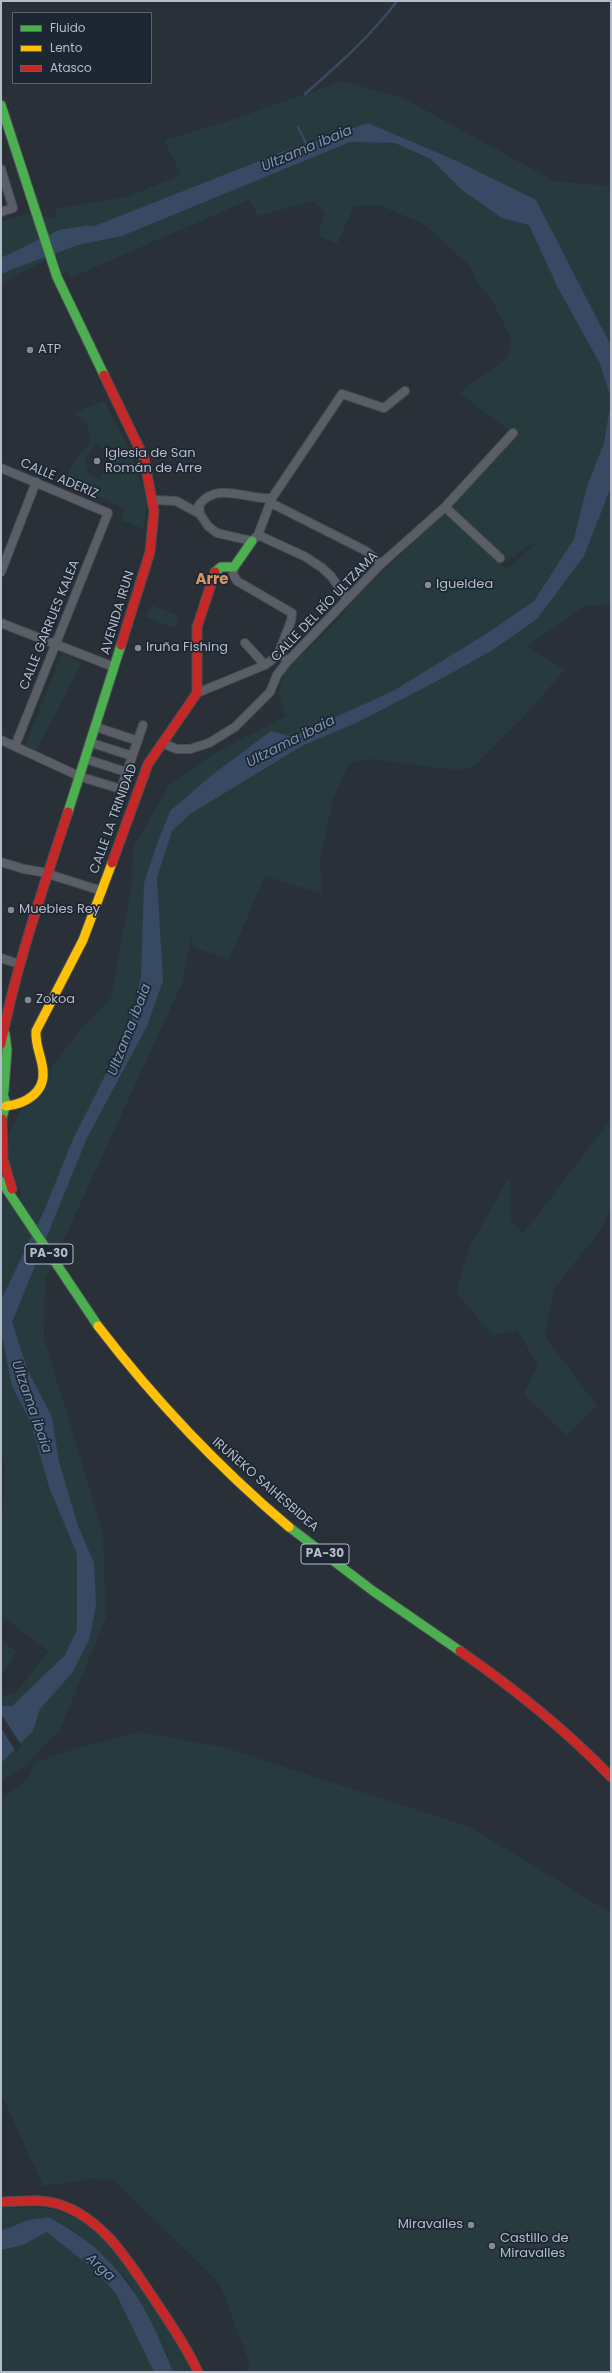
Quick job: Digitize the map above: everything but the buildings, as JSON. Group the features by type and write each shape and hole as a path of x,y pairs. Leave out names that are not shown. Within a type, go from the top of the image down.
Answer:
{"main road":[{"name":"AVENIDA IRUN","path":"1,105 57,277 144,458 154,500 154,523 150,552 114,667 92,744 19,964 10,996 5,1031"},
{"path":"197,693 198,627 216,572 221,567 234,568 255,538"},
{"name":"CALLE LA TRINIDAD","path":"6,1106 18,1105 32,1097 41,1088 45,1074 34,1039 36,1031 83,940 148,764 164,744 197,693"},
{"path":"1,1044 5,1031"},
{"path":"2,1089 7,1050 5,1031"},
{"name":"PA-30","path":"2,1089 6,1106 2,1120"},
{"name":"IRUÑEKO SAIHESBIDEA","path":"2,1120 3,1159 16,1202"},
{"name":"IRUÑEKO SAIHESBIDEA","path":"1,1181 16,1202 74,1294 119,1354 209,1455 245,1489 288,1526 373,1591 511,1686 581,1746 611,1777"},
{"path":"1,2202 30,2200 64,2205 83,2214 100,2228 136,2271 181,2339 198,2372"}],"street":[{"path":"1,169 13,208 1,212"},
{"path":"255,538 271,501 342,394 384,408 405,391"},
{"name":"CALLE DEL RÍO ULTZAMA","path":"164,744 177,749 190,749 209,743 235,727 270,692 277,675 287,662 381,564 445,507 513,433"},
{"name":"CALLE ADERIZ","path":"1,468 108,513"},
{"path":"1,572 36,482"},
{"path":"347,599 331,576 321,567 304,556 255,538 217,533 208,526 200,514 199,505 203,499 225,491 245,494 260,500 271,501 366,552 381,564"},
{"path":"154,500 176,501 200,514"},
{"path":"445,507 500,558"},
{"name":"CALLE GARRUES KALEA","path":"15,746 108,513"},
{"path":"234,568 233,574 237,580 292,613 291,621 279,652 287,662"},
{"path":"1,623 114,667"},
{"path":"245,643 265,665"},
{"path":"197,693 265,665 280,654"},
{"path":"1,740 81,777 121,789 143,725"},
{"path":"96,727 138,741"},
{"path":"92,744 132,756"},
{"path":"86,759 126,772"},
{"path":"1,862 102,891"},
{"path":"1,958 19,964"}],"green space":[{"path":"343,81 405,99 554,181 611,186 611,604 585,606 527,646 565,670 526,714 476,764 466,769 454,770 372,759 349,763 333,800 320,859 322,894 265,876 229,960 193,947 191,936 183,981 45,1280 44,1338 103,1534 106,1617 60,1730 45,1744 31,1761 1,1782 1,1696 16,1693 48,1651 6,1619 1,1620 1,1543 5,1465 1,1454 1,1195 6,1203 22,1195 7,1158 7,1136 22,1109 37,1100 44,1093 52,1067 80,1030 111,998 131,889 133,848 169,785 215,753 286,716 278,693 285,671 340,618 352,601 444,513 445,507 513,433 459,393 507,358 512,341 493,302 477,282 469,265 424,224 379,205 354,206 337,244 318,235 325,214 313,201 258,216 249,200 70,278 68,271 62,274 57,255 1,283 1,222 32,213 49,218 56,217 55,209 129,196 181,175 164,140 222,123","holes":["538,540 507,570 498,561 507,561"]},
{"path":"104,401 137,469 142,484 146,508 144,529 121,520 125,508 64,483 72,464 91,442 86,422 73,413","holes":["96,443 104,448 106,444 114,449 108,461 113,463 113,469 107,474 103,472 99,479 86,471 89,465 84,462"]},
{"path":"151,605 179,616 175,628 146,617"},
{"path":"62,653 82,663 36,751 25,746"},
{"path":"611,1119 611,1208 600,1231 555,1287 544,1335 597,1406 567,1436 524,1394 538,1365 517,1330 492,1335 456,1292 470,1246 510,1176 511,1221 523,1234"},
{"path":"1,1641 17,1651 3,1673 1,1671"},
{"path":"139,1732 223,1747 470,1827 611,1913 611,2372 247,2372 249,2362 222,2289 215,2279 114,2180 92,2179 43,2186 1,2093 1,1799 28,1779 34,1763 74,1749"},
{"path":"25,2207 50,2209 64,2213 93,2229 105,2240 127,2267 179,2347 191,2372 173,2372 165,2349 127,2279 101,2253 71,2228 48,2217 28,2220 1,2231 1,2209"},
{"path":"47,2232 97,2272 116,2294 154,2372 1,2372 1,2250 23,2245"}],"water":[{"path":"368,123 457,161 536,200 611,346 611,398 600,364 558,288 529,225 502,218 462,190 431,159 395,143 350,142 122,236 78,245 10,270 1,271 1,260 97,225 287,150"},
{"path":"611,401 611,487 584,556 537,619 491,651 441,679 358,722 302,746 190,814 172,831 157,878 163,981 146,1028 87,1138 12,1322 28,1371 52,1417 59,1462 78,1526 94,1563 96,1606 89,1640 72,1673 40,1709 33,1731 1,1763 1,1706 12,1706 65,1655 77,1630 77,1554 49,1487 31,1423 12,1386 1,1331 1,1300 44,1211 73,1139 130,1026 141,977 144,883 170,811 212,775 271,731 292,737 393,691 486,634 534,601 574,539 587,486 604,443"},
{"name":"Arga","path":"48,2217 72,2231 93,2246 111,2263 126,2281 152,2323 173,2372 154,2372 116,2294 97,2272 47,2232 23,2245 1,2250 1,2231 28,2220"}],"pier":[{"path":"1,1714 22,1746 16,1752 1,1728"}],"waterway":[{"path":"305,94 365,38 397,1"},
{"path":"298,127 306,143"},
{"name":"Ultzama ibaia","path":"1,266 62,237 89,233"}],"traffic: fast":[{"path":"1,105 57,277 104,375"},
{"path":"215,572 221,567 234,567 252,541"},
{"path":"68,812 121,645"},
{"path":"4,1091 7,1050 5,1034"},
{"path":"1,1087 6,1104 1,1121"},
{"path":"1,1181 98,1326"},
{"path":"289,1527 373,1591 460,1651"}],"traffic: slow":[{"path":"6,1106 27,1100 41,1085 43,1071 36,1031 83,940 112,863"},
{"path":"98,1326 164,1406 237,1481 289,1527"}],"traffic: jam":[{"path":"104,375 144,458 154,511 150,552 121,645"},
{"path":"112,863 148,764 197,693 197,627 215,572"},
{"path":"1,1044 22,956 68,812"},
{"path":"2,1119 3,1159 12,1189"},
{"path":"460,1651 539,1710 576,1742 611,1777"},
{"path":"1,2202 33,2201 56,2203 79,2213 105,2233 136,2272 178,2335 198,2372"}],"place":[{"name":"ATP","path":"30,350"},
{"name":"Iglesia de San Román de Arre","path":"97,461"},
{"name":"Igueldea","path":"428,585"},
{"name":"Iruña Fishing","path":"138,648"},
{"name":"Muebles Rey","path":"11,910"},
{"name":"Zokoa","path":"28,1000"},
{"name":"Miravalles","path":"471,2225"},
{"name":"Castillo de Miravalles","path":"492,2246"}],"district":[{"name":"Arre","path":"212,580"}]}
